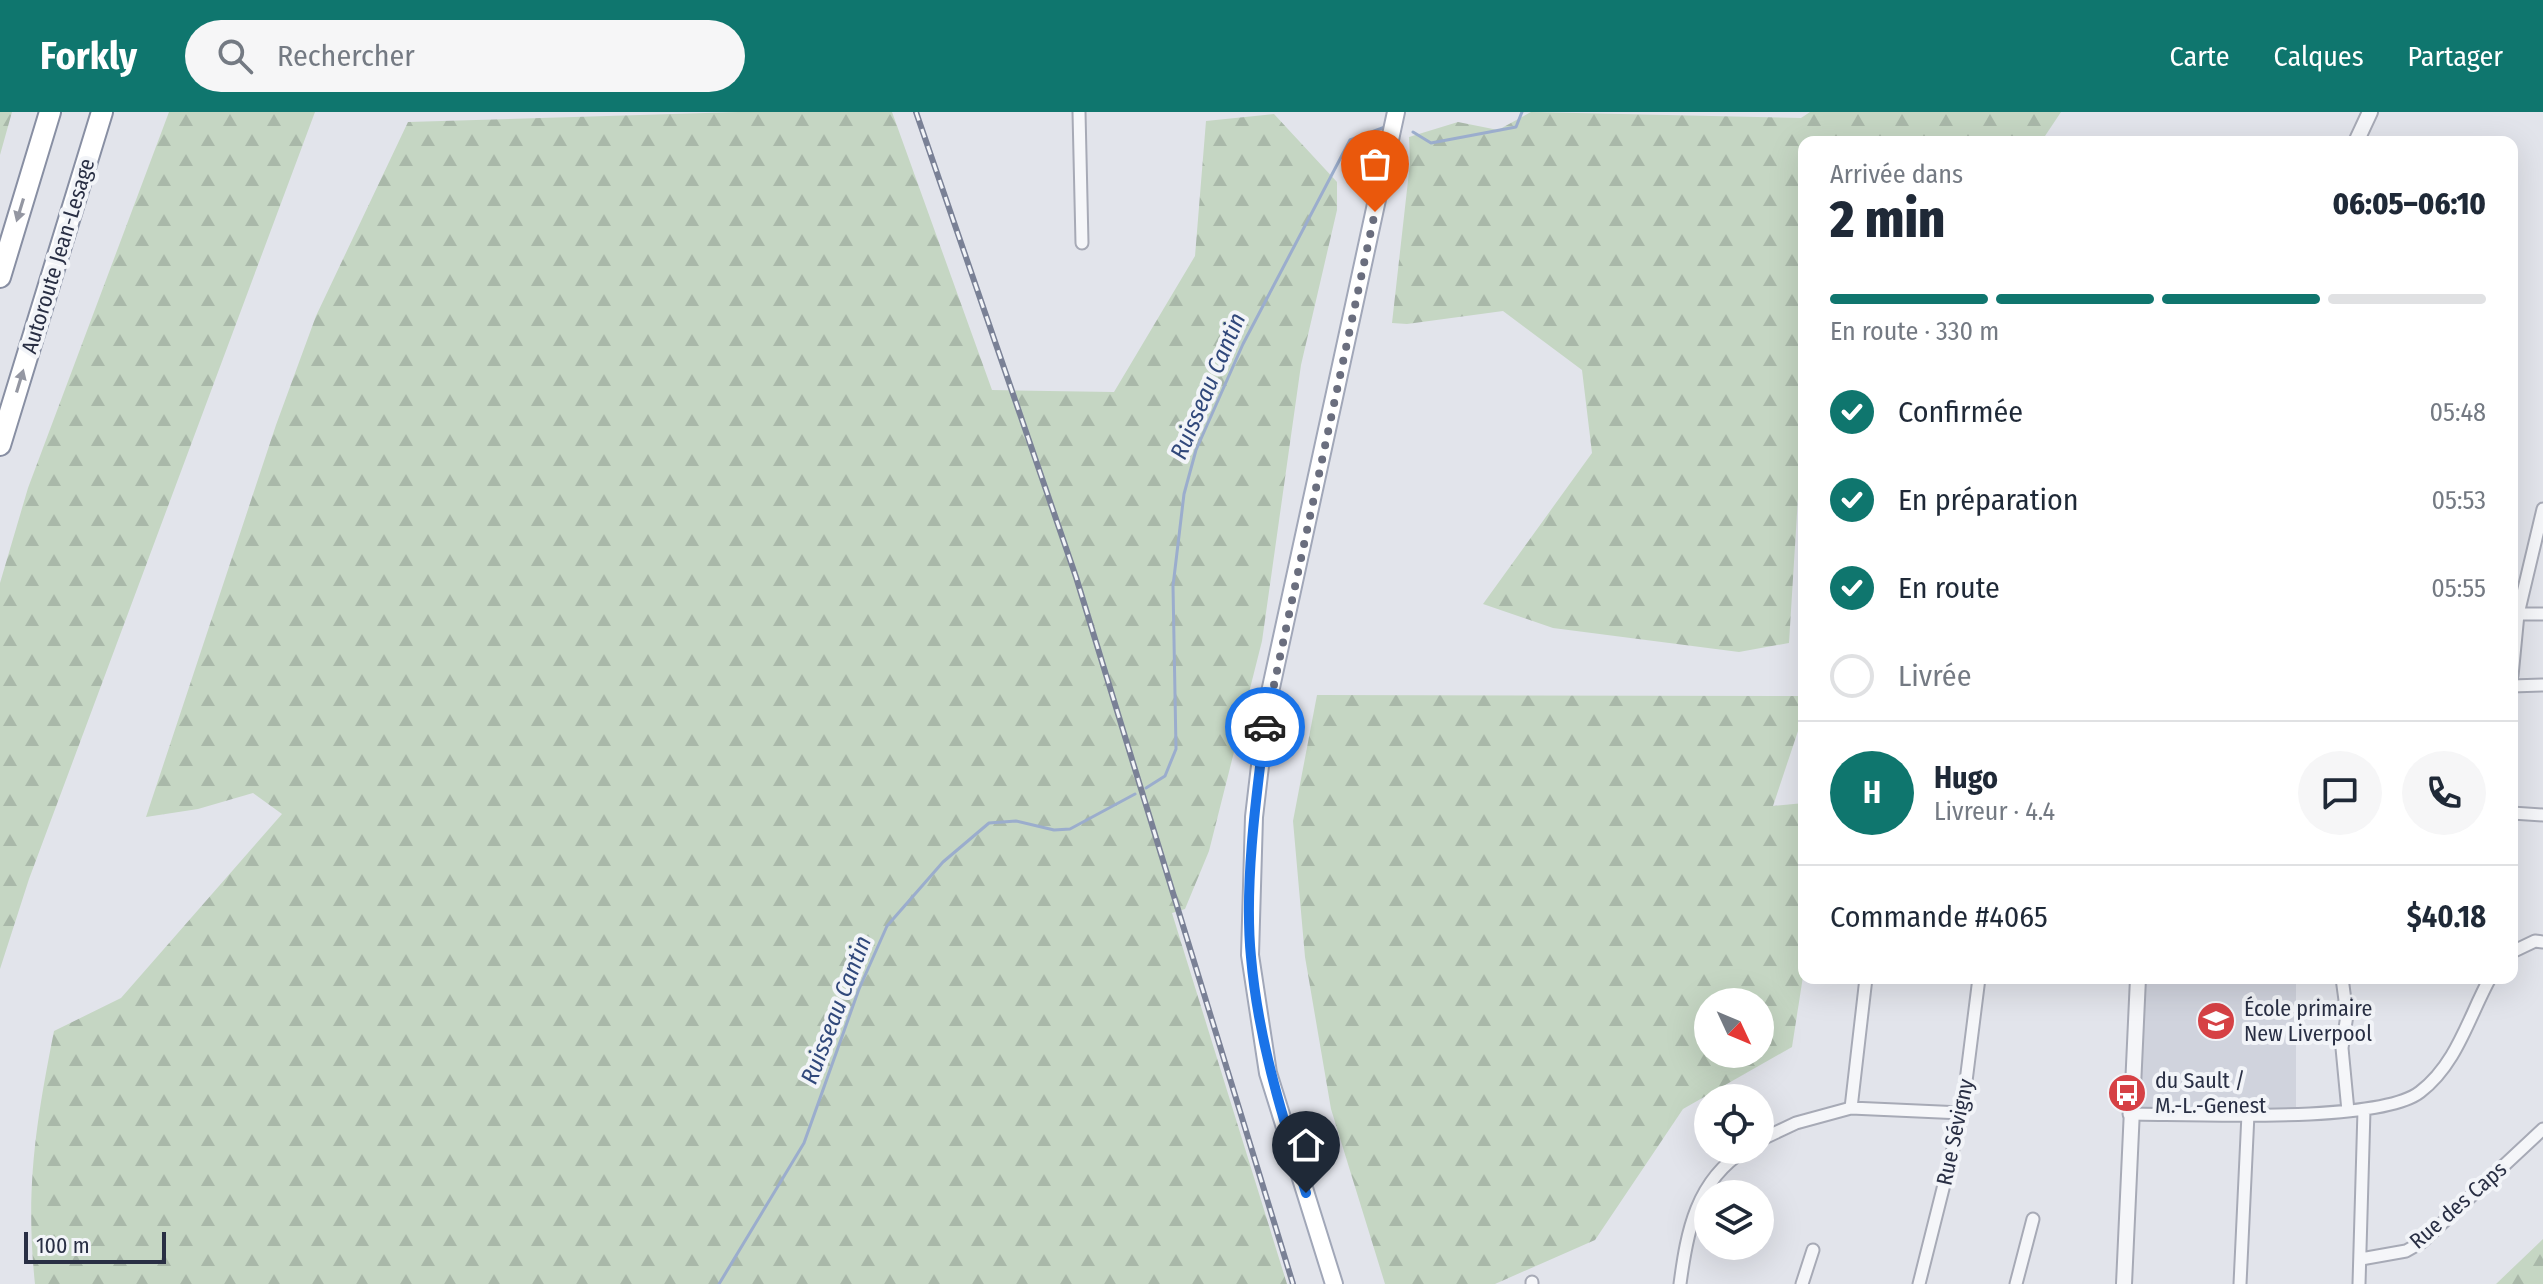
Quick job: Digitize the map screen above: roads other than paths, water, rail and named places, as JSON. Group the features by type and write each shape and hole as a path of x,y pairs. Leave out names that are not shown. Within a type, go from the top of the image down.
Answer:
{"highway":[{"path":"0,277 50,112"},
{"name":"Autoroute Jean-Lesage","path":"0,445 102,112"}],"main road":[{"path":"1334,1284 1268,1073 1250,955 1254,817 1267,706 1396,112"}],"street":[{"path":"1079,112 1082,243"},
{"path":"2359,136 2370,112"},
{"path":"2543,509 2518,614 2543,614"},
{"path":"2518,686 2543,685"},
{"path":"2518,813 2543,815"},
{"path":"2518,949 2535,941 2543,942"},
{"path":"1851,1108 1865,984"},
{"name":"Rue Sévigny","path":"1919,1284 1962,1113 1978,984"},
{"path":"2124,1284 2129,1114 2138,984"},
{"path":"2343,984 2347,1015 2342,1048 2348,1111"},
{"path":"2129,1114 2348,1111 2391,1106 2420,1092 2453,1055 2487,984"},
{"path":"1774,1133 1796,1123 1851,1108 1962,1113"},
{"path":"2359,1284 2364,1110"},
{"path":"2240,1284 2248,1114"},
{"name":"Rue des Caps","path":"2361,1259 2406,1251 2422,1242 2543,1129"},
{"path":"1680,1284 1687,1229 1699,1199 1715,1176 1729,1164"},
{"path":"2016,1284 2033,1219"},
{"path":"1802,1284 1813,1250"}],"waterway":[{"name":"Ruisseau Cantin","path":"1413,132 1431,143 1516,127 1522,112"},
{"name":"Ruisseau Cantin","path":"1146,788 1165,776 1176,749 1173,586 1184,494 1196,450 1243,344 1350,140 1385,127"},
{"name":"Ruisseau Cantin","path":"719,1284 804,1143 859,989 887,926 943,862 989,823 1016,821 1054,830 1070,829 1135,794"}],"railway":[{"path":"916,112 1076,577 1293,1284"}],"place":[{"name":"École primaire New Liverpool","path":"2216,1021"},
{"name":"du Sault / M.-L.-Genest","path":"2127,1093"}]}
